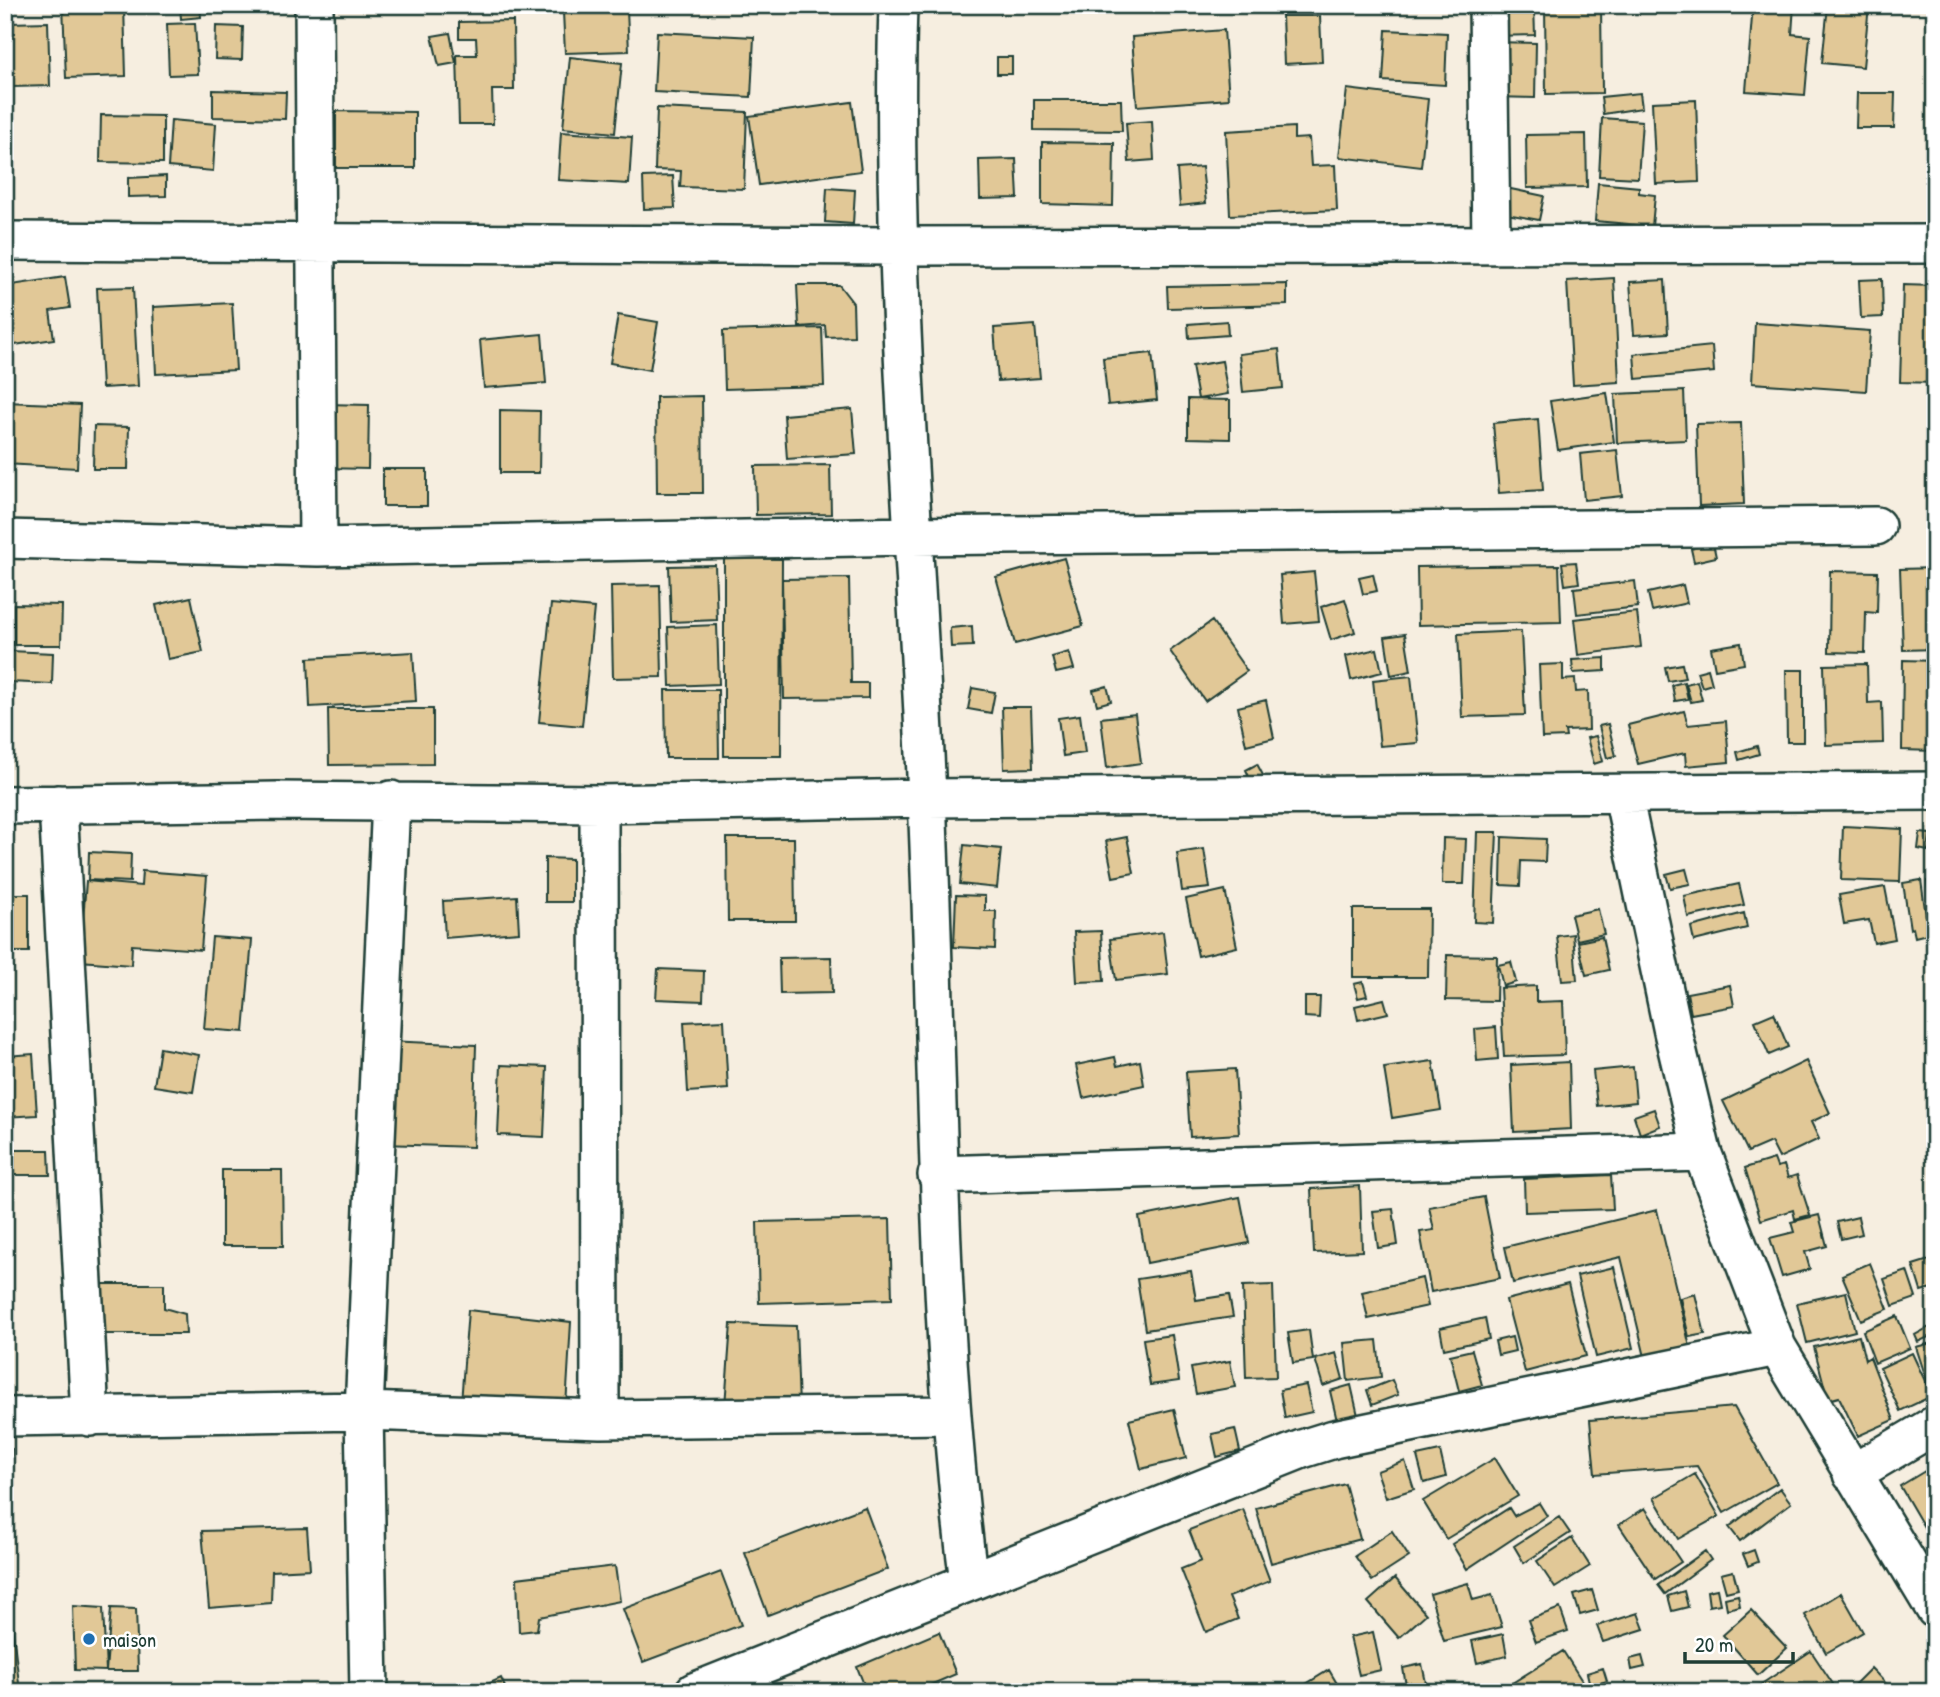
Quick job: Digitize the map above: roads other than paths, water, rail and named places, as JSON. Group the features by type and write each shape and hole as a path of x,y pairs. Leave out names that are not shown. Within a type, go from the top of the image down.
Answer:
{"street":[{"path":"314,5 318,547"},
{"path":"898,5 895,106 898,246 911,536 927,798 937,1175 955,1475 969,1582"},
{"path":"1488,5 1491,243"},
{"path":"5,241 898,246 1935,244"},
{"path":"5,539 318,547 911,536 1876,527"},
{"path":"5,805 391,800 599,804 927,798 1623,795 1935,790"},
{"path":"1623,795 1673,1032 1702,1152 1777,1347 1935,1609"},
{"path":"369,1692 363,1411 391,800"},
{"path":"58,804 90,1417"},
{"path":"599,804 600,1419"},
{"path":"937,1175 1702,1152"},
{"path":"694,1692 1302,1449 1334,1439 1777,1347"},
{"path":"5,1417 363,1411 600,1419 952,1415"},
{"path":"1852,1474 1935,1426"}],"place":[{"name":"maison","path":"89,1639"}]}
